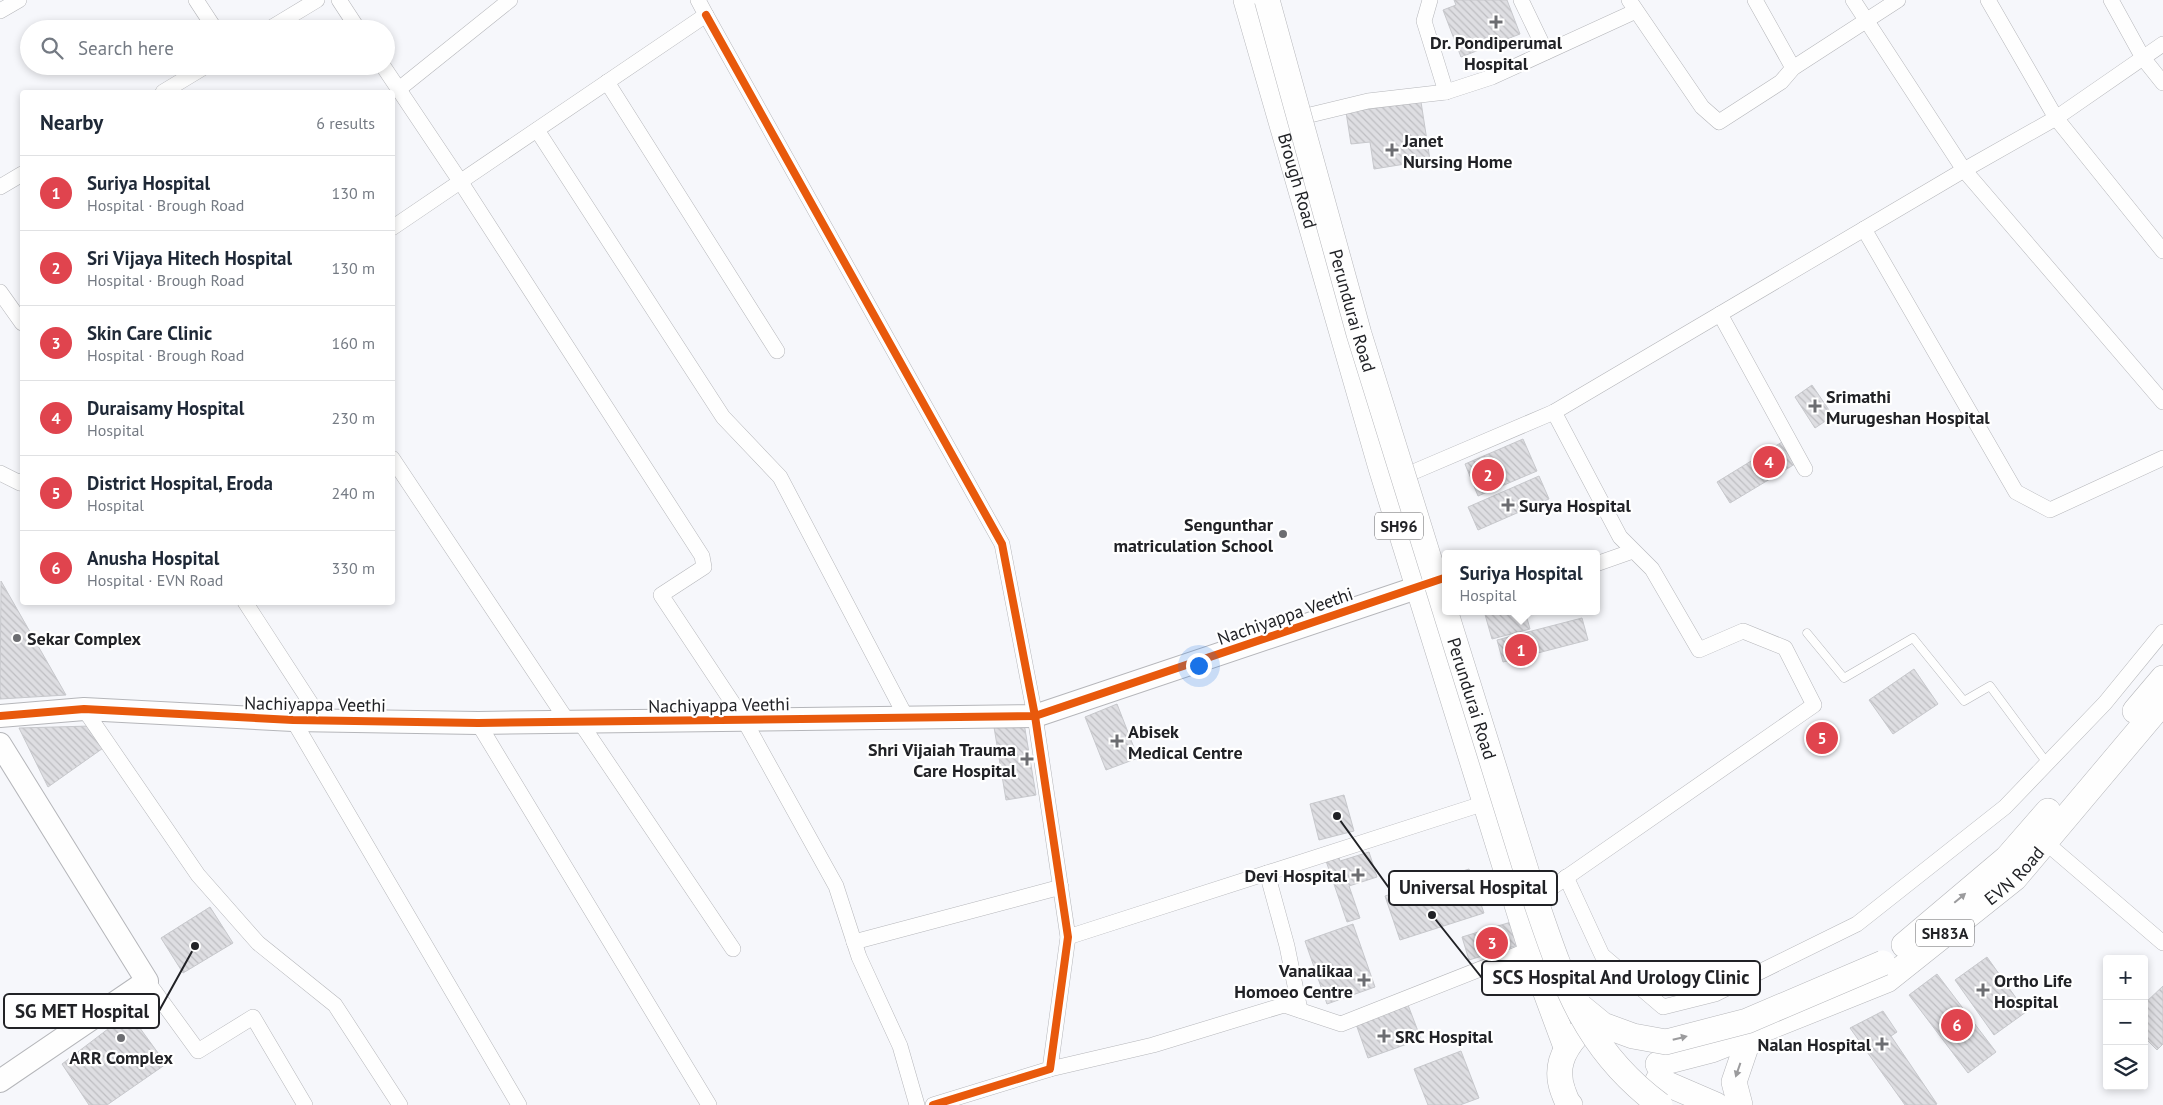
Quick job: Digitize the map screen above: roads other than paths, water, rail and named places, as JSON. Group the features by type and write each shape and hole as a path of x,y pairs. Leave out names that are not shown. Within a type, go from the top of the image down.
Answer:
{"main road":[{"name":"Brough Road","path":"1246,0 1381,468 1531,949 1566,1047"},
{"name":"Perundurai Road","path":"1252,0 1411,542 1554,991 1587,1046 1642,1105"},
{"name":"Perundurai Road","path":"1267,0 1359,334 1442,601"},
{"name":"Brough Road","path":"1279,0 1310,115 1330,200 1442,572"},
{"name":"Perundurai Road","path":"1446,615 1534,896 1559,969 1573,1001 1600,1047 1642,1092 1660,1105"},
{"path":"1457,615 1557,946 1599,1024"},
{"path":"1573,1001 1603,1025 1633,1036 1666,1042 1747,1021 1883,963 2007,858 2163,678"},
{"name":"EVN Road","path":"1658,1072 1887,980 2015,878 2044,840 2163,702"},
{"path":"1565,1104 1559,1080 1560,1063 1566,1047 1577,1034 1599,1024 1626,1026 1640,1035 1652,1048 1658,1072 1654,1094 1646,1105"},
{"path":"1740,1105 1734,1082 1750,1035"},
{"path":"1658,1072 1716,1105"}],"street":[{"path":"0,11 19,0"},
{"path":"196,0 208,20"},
{"path":"284,20 317,0"},
{"path":"339,0 352,20"},
{"path":"399,89 510,0"},
{"path":"698,0 1002,544 1036,716 1068,937 1050,1069"},
{"path":"1430,0 1424,21 1446,92"},
{"path":"1521,0 1546,52"},
{"path":"1755,0 1793,68"},
{"path":"1853,0 1964,170 2163,402"},
{"path":"1310,115 1368,101 1446,92 1492,77 1546,52 1633,5 1702,107 1719,122 1780,82 1793,68 1898,0"},
{"path":"1988,0 2056,118 2163,251"},
{"path":"2111,0 2142,58 2163,83"},
{"path":"395,226 706,15"},
{"path":"1411,473 1554,412 1964,170 2056,118 2163,44"},
{"path":"166,90 191,75"},
{"path":"390,75 702,556 704,568 661,595 744,720 836,886 859,957 900,1046 918,1105"},
{"path":"607,82 777,351"},
{"path":"537,130 723,417 780,477 906,718"},
{"path":"0,187 20,175"},
{"path":"1864,229 2016,492 2050,510 2163,458"},
{"path":"0,292 20,320"},
{"path":"1720,314 1805,469"},
{"path":"1541,895 1814,705 1785,648 1743,632 1699,650 1652,569 1620,537 1554,412"},
{"path":"395,462 733,949"},
{"path":"0,472 20,482"},
{"path":"1600,563 1633,551"},
{"name":"Nachiyappa Veethi","path":"0,716 84,709 293,720 478,723 1036,716 1418,587 1442,583"},
{"path":"247,605 321,719"},
{"path":"1566,877 1602,955 1663,1008 1715,994 1857,924 2005,806 2105,703 2163,632"},
{"path":"84,709 198,875 258,943 335,1005 400,1105"},
{"path":"293,720 519,1105"},
{"path":"478,723 709,1105"},
{"path":"0,744 148,981 198,1051 253,1017 305,1105"},
{"path":"1068,937 1485,803"},
{"path":"2044,840 2163,943"},
{"path":"1267,873 1287,946 1300,1010"},
{"path":"854,942 1061,888"},
{"path":"934,1105 1050,1069 1153,1045 1284,1005 1341,1024 1531,949"},
{"path":"0,1081 148,981"}],"lane":[{"path":"1807,633 1844,678 1913,638 1964,701 1990,686 2047,763"}],"place":[{"name":"Dr. Pondiperumal Hospital","path":"1496,22"},
{"name":"Janet Nursing Home","path":"1392,150"},
{"name":"Srimathi Murugeshan Hospital","path":"1815,406"},
{"name":"Duraisamy Hospital","path":"1769,462"},
{"name":"Sri Vijaya Hitech Hospital","path":"1488,475"},
{"name":"Surya Hospital","path":"1508,505"},
{"name":"Sengunthar matriculation School","path":"1283,534"},
{"name":"Sekar Complex","path":"17,638"},
{"name":"Suriya Hospital","path":"1521,650"},
{"name":"District Hospital, Eroda","path":"1822,738"},
{"name":"Abisek Medical Centre","path":"1117,741"},
{"name":"Shri Vijaiah Trauma Care Hospital","path":"1027,759"},
{"name":"Universal Hospital","path":"1337,816"},
{"name":"Devi Hospital","path":"1358,875"},
{"name":"SCS Hospital And Urology Clinic","path":"1432,915"},
{"name":"Skin Care Clinic","path":"1492,943"},
{"name":"SG MET Hospital","path":"195,946"},
{"name":"Vanalikaa Homoeo Centre","path":"1364,980"},
{"name":"Ortho Life Hospital","path":"1983,990"},
{"name":"Anusha Hospital","path":"1957,1025"},
{"name":"SRC Hospital","path":"1384,1036"},
{"name":"ARR Complex","path":"121,1038"},
{"name":"Nalan Hospital","path":"1882,1044"}]}
